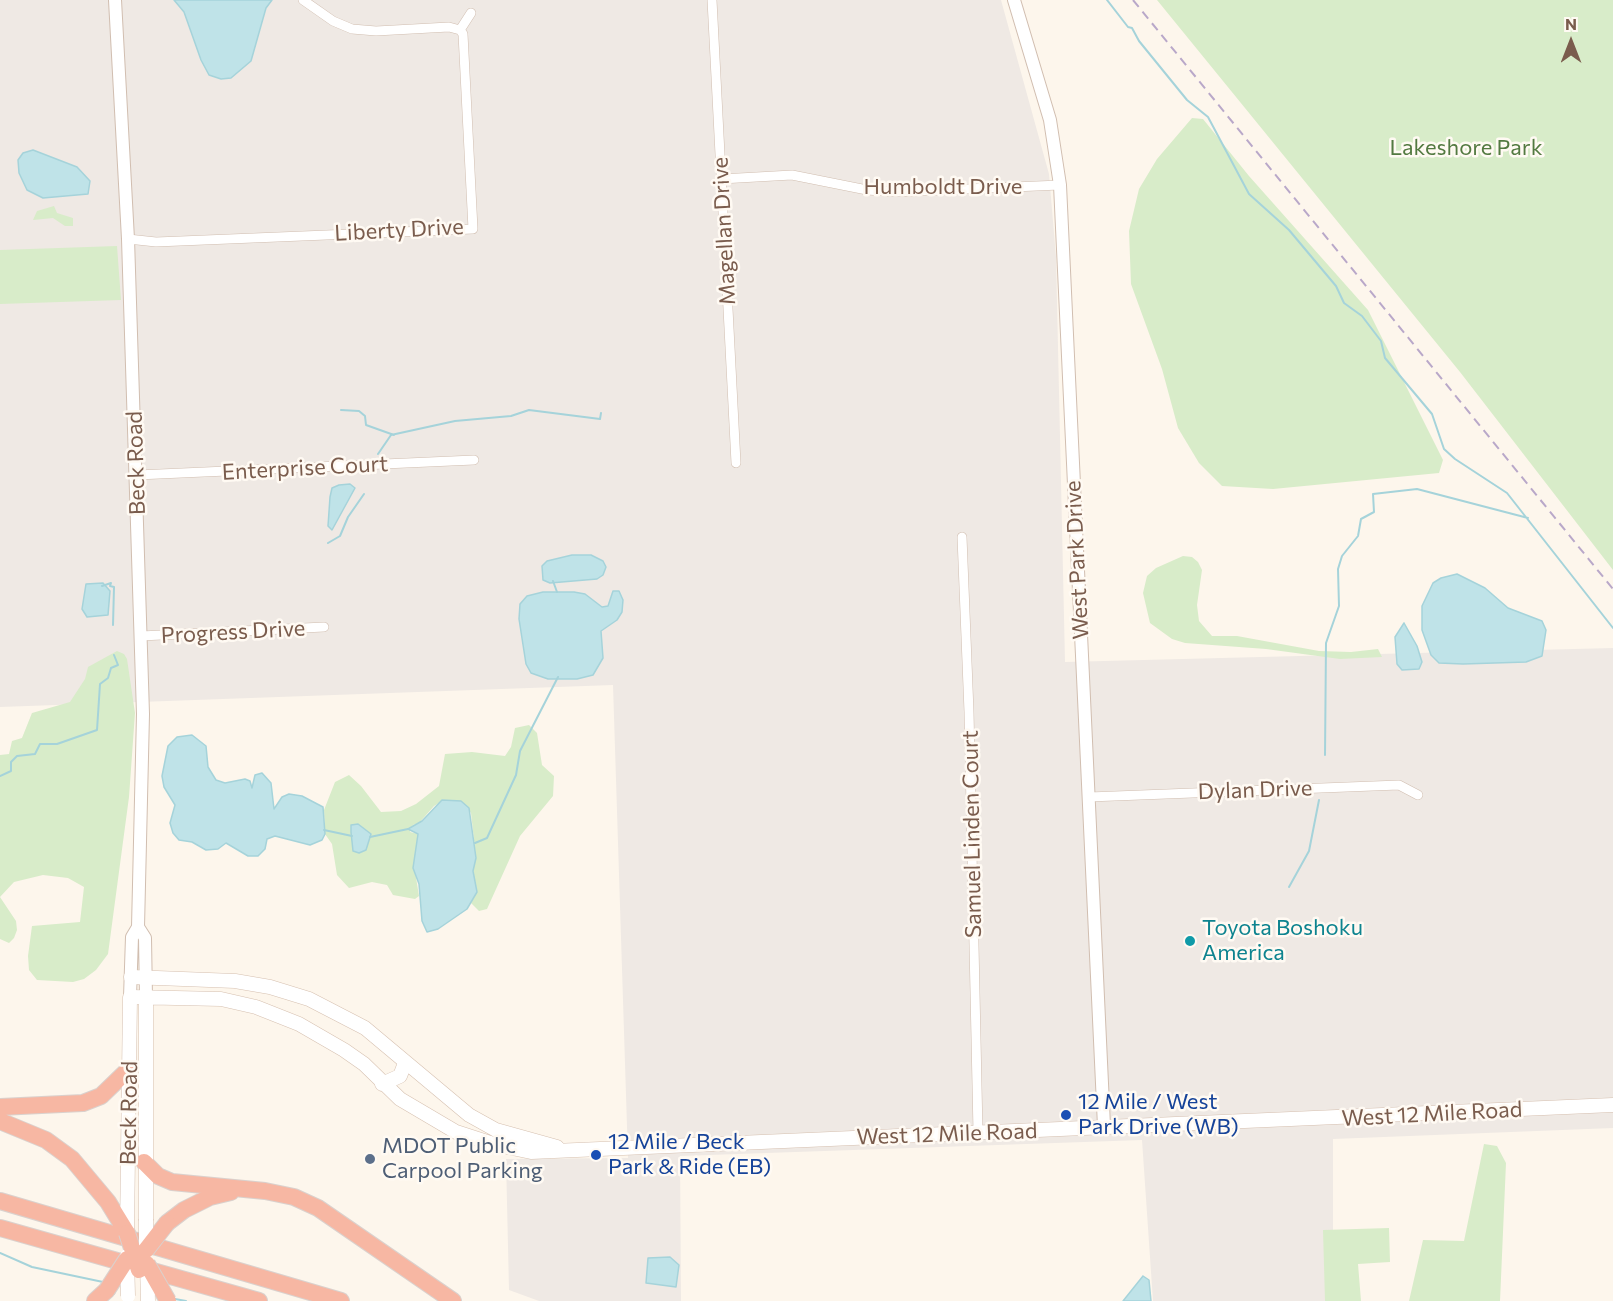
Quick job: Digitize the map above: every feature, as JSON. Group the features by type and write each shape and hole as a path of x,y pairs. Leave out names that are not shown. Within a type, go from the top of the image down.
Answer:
{"highway":[{"path":"0,1107 83,1103 100,1096 130,1068"},
{"path":"0,1121 46,1140 72,1159 119,1211 137,1253 168,1301"},
{"path":"144,1162 158,1176 172,1182 265,1191 294,1197 318,1208 453,1301"},
{"path":"101,1295 137,1253 184,1210 210,1197 236,1191 265,1191"},
{"path":"0,1201 341,1301"},
{"path":"128,1298 146,1219"},
{"path":"0,1228 259,1301"},
{"path":"137,1253 148,1301"}],"main road":[{"name":"West 12 Mile Road","path":"130,977 235,981 270,987 309,999 365,1028 405,1064 469,1114 496,1130 568,1151"},
{"name":"West 12 Mile Road","path":"130,997 221,999 256,1006 299,1024 344,1050 364,1064 382,1084 418,1112 456,1132 494,1144 531,1152 1613,1105"},
{"name":"Beck Road","path":"119,1211 130,1068 130,997"},
{"name":"Beck Road","path":"146,997 144,1162 146,1219"},
{"path":"382,1084 400,1076 405,1064"},
{"path":"456,1132 461,1118 469,1114"}],"street":[{"name":"Beck Road","path":"115,0 128,239 143,714 138,927 132,937 130,997"},
{"path":"303,0 333,21 352,28 376,31 449,27 460,30 471,13"},
{"name":"Magellan Drive","path":"712,0 736,463"},
{"name":"West Park Drive","path":"1014,0 1050,120 1060,186 1104,1126"},
{"name":"Liberty Drive","path":"128,239 156,242 473,229 464,39 460,30"},
{"name":"Humboldt Drive","path":"721,179 792,175 867,190 897,192 1060,186"},
{"name":"Enterprise Court","path":"137,475 474,460"},
{"name":"Samuel Linden Court","path":"962,537 969,724 978,1132"},
{"name":"Progress Drive","path":"141,636 324,627"},
{"name":"Dylan Drive","path":"1089,797 1399,785 1418,795"},
{"name":"Beck Road","path":"138,927 145,938 146,997"}],"shaded area":[{"path":"0,0 1001,0 1049,174 1056,257 1065,662 1613,648 1613,1128 1333,1139 1333,1301 1153,1301 1142,1140 680,1156 681,1301 539,1301 509,1290 506,1159 628,1158 613,685 0,707"}],"green space":[{"name":"Lakeshore Park","path":"1157,0 1613,0 1613,570 1460,372"},
{"path":"1192,118 1203,119 1249,176 1368,310 1443,460 1439,473 1273,489 1222,486 1199,463 1178,428 1162,369 1131,284 1129,231 1139,189 1157,159"},
{"path":"54,206 57,213 73,218 73,226 65,226 53,218 33,220 37,211"},
{"path":"117,246 121,300 0,304 0,250"},
{"path":"1183,556 1192,557 1202,570 1197,605 1199,621 1212,636 1237,636 1319,651 1351,652 1378,649 1382,657 1340,659 1266,649 1185,643 1172,639 1150,623 1143,593 1147,576 1156,568"},
{"path":"117,651 124,654 127,659 135,713 129,797 108,954 96,970 84,979 73,982 37,980 29,970 28,956 32,926 80,922 84,887 68,878 43,875 14,882 0,897 0,755 9,754 12,741 22,738 32,713 70,702 85,679 88,667"},
{"path":"529,725 537,733 542,765 554,776 553,796 520,836 487,909 479,911 471,903 477,891 473,871 476,858 471,813 461,801 444,800 434,806 419,823 413,825 410,832 418,834 419,838 414,865 419,896 415,899 393,895 387,885 372,882 349,888 337,875 332,844 325,834 324,810 335,782 349,775 361,786 381,812 401,811 416,804 439,786 445,754 472,752 505,756 511,747 515,728"},
{"path":"0,897 16,921 17,930 9,943 0,939"},
{"path":"1484,1144 1497,1146 1506,1163 1500,1301 1409,1301 1423,1240 1464,1241"},
{"path":"1389,1228 1390,1262 1358,1264 1361,1301 1325,1301 1323,1230"}],"water":[{"path":"174,0 272,0 266,8 251,61 231,78 221,79 209,75 201,60 184,12"},
{"path":"33,150 77,167 90,181 88,194 43,198 27,190 19,173 18,160 23,153"},
{"path":"350,484 355,488 332,530 328,526 330,497 332,488"},
{"path":"572,555 591,555 603,561 606,567 603,575 597,579 550,583 543,580 542,566 547,561"},
{"path":"1457,574 1485,588 1508,608 1542,621 1546,630 1542,656 1526,662 1439,663 1431,655 1422,630 1422,606 1433,583 1441,578"},
{"path":"103,583 110,591 108,615 87,617 82,609 86,584"},
{"path":"613,591 619,591 623,600 622,612 617,620 601,631 603,658 593,675 577,679 548,679 531,673 526,664 519,619 520,604 527,596 543,592 574,592 585,594 602,607 608,606"},
{"path":"1404,623 1417,646 1422,662 1419,669 1402,670 1397,664 1395,637"},
{"path":"192,735 206,746 208,767 216,780 225,783 245,779 250,781 252,788 255,775 262,773 271,783 274,809 282,797 289,794 302,796 323,807 325,834 322,840 310,845 275,836 267,839 265,849 258,856 248,856 226,843 218,849 206,850 192,842 179,840 173,833 170,823 175,805 164,787 162,776 168,746 177,737"},
{"path":"442,800 461,801 469,808 476,858 473,871 477,892 467,909 438,929 427,932 422,921 419,884 413,868 418,834 408,829 422,821"},
{"path":"358,824 371,834 366,850 359,853 353,851 351,832 351,825"},
{"path":"670,1257 679,1265 676,1287 646,1283 648,1258"},
{"path":"1143,1276 1149,1280 1151,1301 1123,1301"}],"waterway":[{"path":"1107,0 1128,27 1132,28 1139,41 1187,100 1208,117 1249,194 1289,230 1336,286 1344,303 1362,316 1381,341 1385,358 1432,414 1444,449 1455,459 1507,493 1613,628"},
{"path":"341,410 359,411 365,416 366,425 394,435"},
{"path":"378,454 391,435 455,421 511,416 529,410 600,419 601,413"},
{"path":"1325,755 1326,643 1339,606 1338,569 1342,556 1358,536 1361,519 1374,512 1373,494 1417,489 1528,518"},
{"path":"328,543 340,536 348,517 364,494"},
{"path":"553,581 557,592"},
{"path":"102,586 111,583 110,586 114,587 113,625"},
{"path":"0,776 11,771 11,762 17,756 35,754 40,744 57,744 97,730 100,684 108,678 111,668 118,665 114,655"},
{"path":"475,843 487,838 516,775 520,751 558,677"},
{"path":"1289,887 1309,851 1319,800"},
{"path":"370,837 408,829"},
{"path":"324,830 352,836"},
{"path":"0,1253 32,1267 103,1282"},
{"path":"175,1299 186,1301"}],"railway":[{"path":"1133,0 1613,589"}],"place":[{"name":"Toyota Boshoku America","path":"1190,941"},
{"name":"12 Mile / West Park Drive (WB)","path":"1066,1115"},
{"name":"12 Mile / Beck Park & Ride (EB)","path":"596,1155"},
{"name":"MDOT Public Carpool Parking","path":"370,1159"}]}
